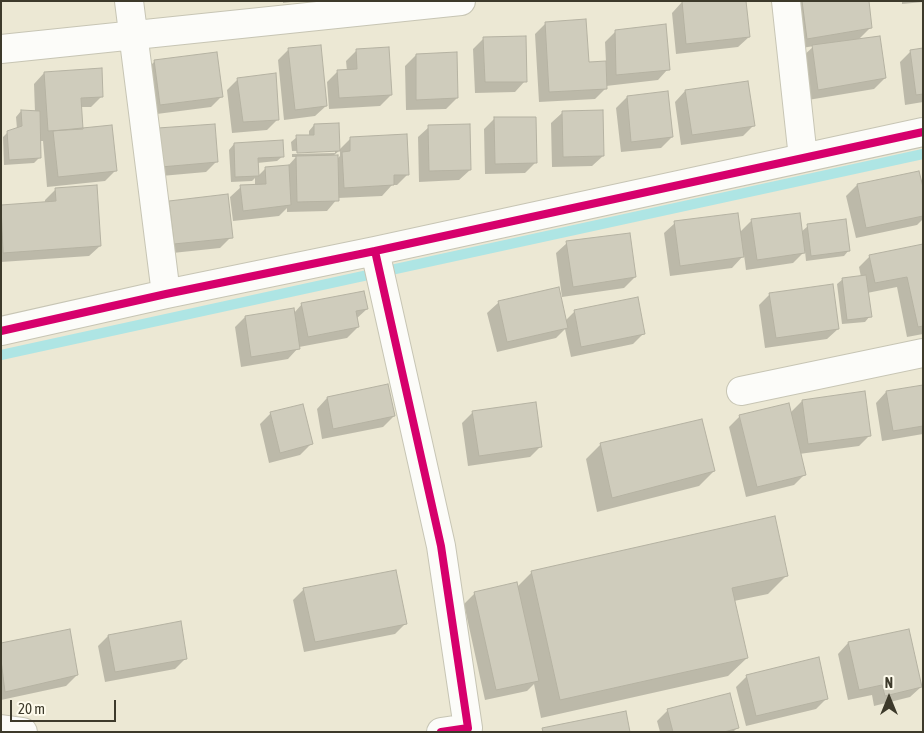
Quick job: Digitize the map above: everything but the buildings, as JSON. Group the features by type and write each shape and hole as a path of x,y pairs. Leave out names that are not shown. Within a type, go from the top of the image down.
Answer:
{"street":[{"path":"129,1 166,294"},
{"path":"1,49 461,1"},
{"path":"786,1 803,158"},
{"path":"1,331 923,132"},
{"path":"375,251 441,546 468,728 441,732"},
{"path":"741,392 923,353"},
{"path":"1,729 23,732"}],"waterway":[{"path":"1,355 923,154"}],"cycle path":[{"path":"1,331 923,132"},
{"path":"375,251 441,546 468,728 441,732"}]}
